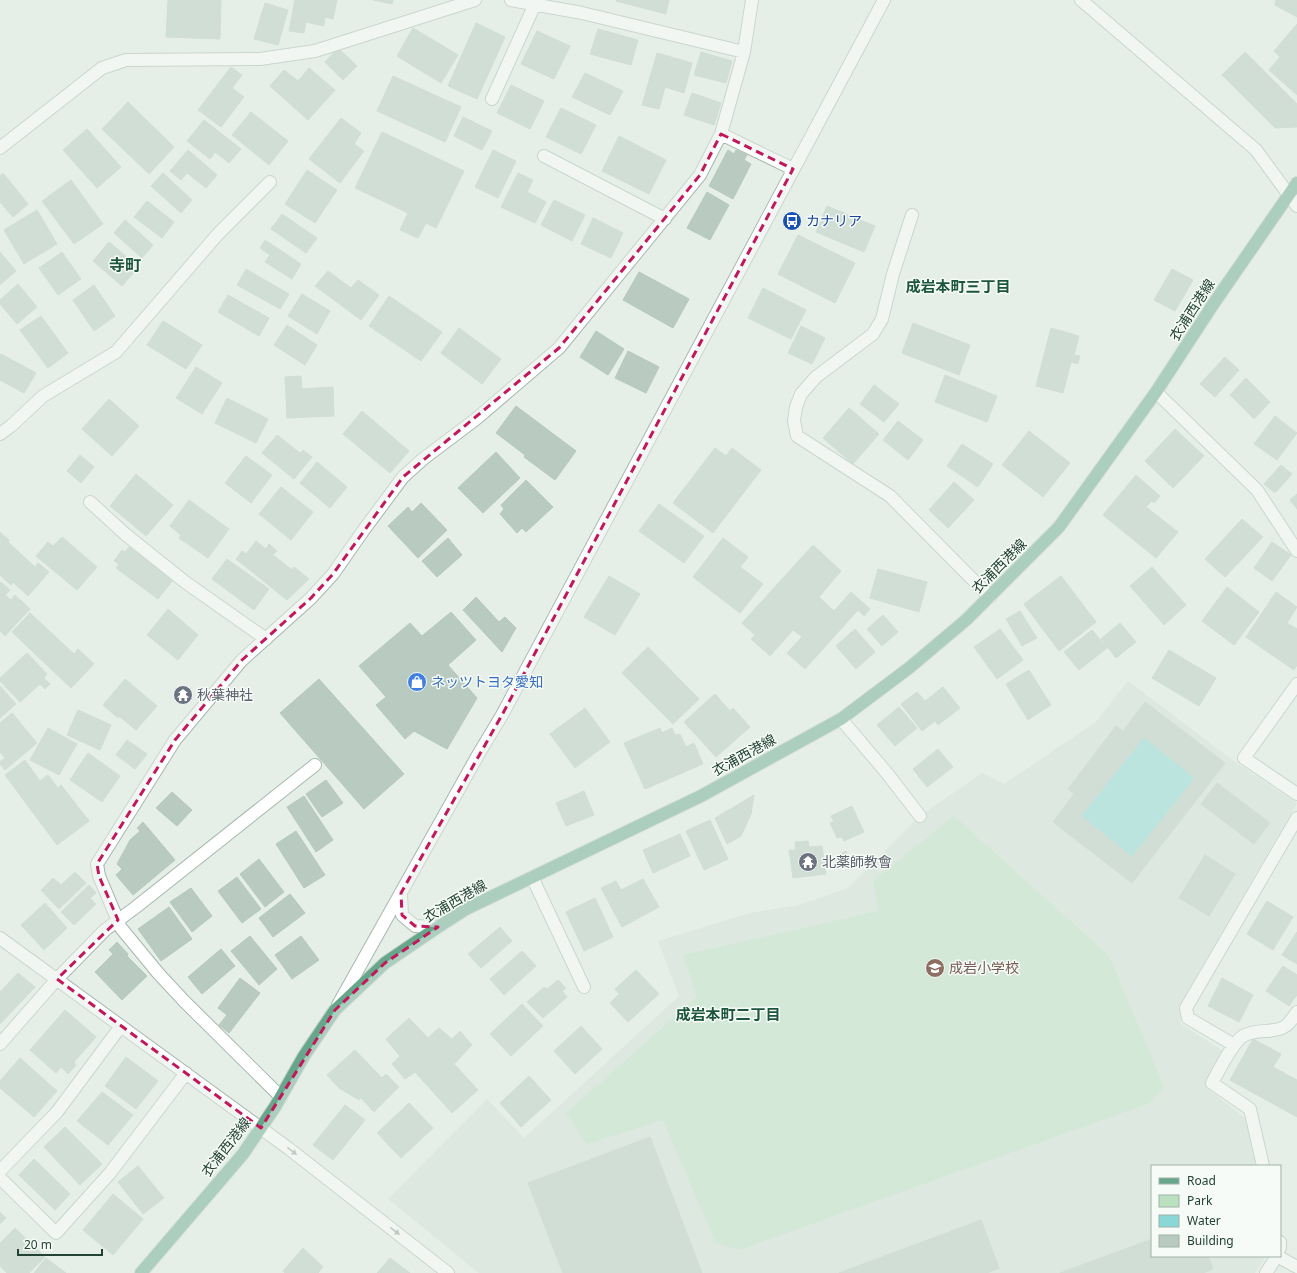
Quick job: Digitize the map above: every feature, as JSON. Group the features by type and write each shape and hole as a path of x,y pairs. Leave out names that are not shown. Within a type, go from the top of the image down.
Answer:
{"main road":[{"name":"衣浦西港線","path":"141,1273 243,1154 261,1128 304,1056 335,1010 385,963 438,926 466,909 701,796 841,720 908,668 966,620 1059,527 1156,392 1214,303 1297,183"}],"street":[{"path":"0,148 102,68 126,60 260,59 315,51 475,0"},
{"path":"511,0 582,13 744,52"},
{"path":"280,1097 184,1001 158,973 122,928 99,876 97,864 175,740 242,660 311,598 333,574 403,477 423,459 476,419 559,348 700,175 721,134 744,52 752,0"},
{"path":"335,1010 502,715 884,0"},
{"path":"1081,0 1256,150 1297,206"},
{"path":"492,99 536,4"},
{"path":"721,134 793,169"},
{"path":"544,156 665,219"},
{"path":"0,434 11,426 43,396 116,352 218,234 270,182"},
{"path":"912,215 893,274 882,319 873,334 816,377 801,394 796,407 794,422 797,436 890,496 990,597"},
{"path":"1156,392 1257,490 1297,551"},
{"path":"90,502 125,534 185,582 266,639"},
{"path":"1297,684 1244,758 1297,794"},
{"path":"841,720 886,772 920,816"},
{"path":"0,1044 57,979 105,930 315,765"},
{"path":"1234,1045 1188,1018 1186,1008 1297,818"},
{"path":"532,877 584,987"},
{"path":"401,893 402,915 415,926 438,926"},
{"path":"0,938 288,1148 448,1273"},
{"path":"1263,1165 1250,1109 1212,1083 1234,1045 1241,1037 1250,1033 1282,1028 1291,1021 1297,1012"},
{"path":"0,1171 58,1112 121,1026"},
{"path":"0,1178 56,1233 110,1172 186,1073"},
{"path":"1266,1273 1276,1257"},
{"path":"1279,1257 1297,1267"}],"highlighted area":[{"path":"721,134 793,169 502,715 401,893 402,915 415,926 438,927 385,963 335,1010 261,1128 57,979 118,920 99,876 97,864 175,740 242,660 311,598 333,574 403,477 559,348 700,175"}],"shaded area":[{"name":"成岩小学校","path":"1128,681 1235,762 1297,803 1179,1006 1181,1024 1223,1051 1206,1082 1209,1090 1245,1118 1256,1165 1151,1165 1151,1257 1265,1257 1255,1273 479,1273 388,1199 487,1099 524,1138 679,996 658,941 750,913 799,905 848,888 920,816 982,773 1004,784 1096,722"}],"green space":[{"path":"954,816 1109,956 1164,1087 1150,1103 739,1250 716,1243 663,1120 587,1144 566,1113 697,997 683,955 879,911 873,881"}],"water":[{"path":"1144,737 1195,778 1132,857 1081,816"}],"building":[{"path":"168,0 221,0 220,39 166,37"},
{"path":"295,0 337,0 333,19 325,17 324,26 306,22 304,33 289,31"},
{"path":"373,0 393,0 392,4"},
{"path":"616,0 669,0 666,14"},
{"path":"1276,0 1297,0 1297,17 1275,5"},
{"path":"265,3 288,10 278,45 254,39"},
{"path":"476,23 505,37 477,99 448,86"},
{"path":"1297,24 1297,95 1269,70 1280,57 1274,51"},
{"path":"413,28 458,55 441,83 397,56"},
{"path":"598,29 638,40 631,65 590,54"},
{"path":"537,31 570,46 554,79 521,64"},
{"path":"338,48 357,66 343,80 325,62"},
{"path":"701,52 732,61 726,83 694,75"},
{"path":"1245,52 1297,104 1297,127 1275,128 1222,75"},
{"path":"657,53 692,63 684,93 665,87 659,109 642,105"},
{"path":"231,67 242,75 232,88 244,97 221,127 198,110"},
{"path":"309,68 335,90 308,120 270,86 284,70 298,81"},
{"path":"585,73 623,91 610,115 572,97"},
{"path":"393,76 461,107 445,142 377,111"},
{"path":"511,85 544,101 530,129 497,113"},
{"path":"692,93 721,103 714,125 684,115"},
{"path":"128,102 174,147 149,174 102,129"},
{"path":"561,108 596,125 581,154 546,137"},
{"path":"251,112 288,141 269,165 232,135"},
{"path":"463,117 492,131 482,150 454,136"},
{"path":"341,118 361,133 354,144 364,151 340,183 309,159"},
{"path":"204,120 241,149 229,163 215,152 210,159 187,141"},
{"path":"87,129 121,167 97,188 63,150"},
{"path":"382,132 464,171 436,228 426,223 418,238 400,230 408,213 355,188"},
{"path":"619,136 666,160 649,194 602,171"},
{"path":"188,150 217,175 206,188 187,173 181,180 170,171"},
{"path":"493,150 516,161 498,198 475,187"},
{"path":"728,150 734,154 736,150 747,155 744,160 751,164 733,199 709,186"},
{"path":"307,170 337,190 315,223 285,204"},
{"path":"3,173 28,204 13,217 0,202 0,176"},
{"path":"163,173 192,200 181,213 151,186"},
{"path":"518,173 533,180 527,192 546,202 535,223 501,207"},
{"path":"71,180 103,224 74,244 42,201"},
{"path":"707,192 729,205 710,240 687,228"},
{"path":"554,200 585,215 572,241 541,225"},
{"path":"147,201 174,222 162,238 134,217"},
{"path":"827,206 875,226 864,252 816,232"},
{"path":"37,210 57,244 24,264 4,230"},
{"path":"282,214 317,238 306,253 271,229"},
{"path":"593,218 623,233 611,258 581,244"},
{"path":"125,220 153,245 142,258 114,233"},
{"path":"798,235 855,263 835,303 778,274"},
{"path":"265,240 301,264 292,279 265,262 270,255 260,248"},
{"path":"109,242 139,267 122,286 93,261"},
{"path":"0,252 16,271 0,285"},
{"path":"62,252 81,279 58,295 39,268"},
{"path":"246,269 289,294 280,309 237,285"},
{"path":"1172,269 1193,280 1175,311 1154,300"},
{"path":"328,271 351,288 358,280 379,295 361,320 315,286"},
{"path":"639,272 689,299 673,328 623,300"},
{"path":"18,284 37,307 17,324 0,304 0,300"},
{"path":"94,285 115,316 94,331 73,300"},
{"path":"763,288 806,310 791,339 748,318"},
{"path":"302,294 330,311 317,334 288,316"},
{"path":"228,295 269,318 259,336 218,312"},
{"path":"389,296 442,332 421,361 369,326"},
{"path":"41,316 68,353 48,368 20,330"},
{"path":"163,321 202,345 186,369 147,345"},
{"path":"913,323 970,345 959,375 902,353"},
{"path":"287,325 317,345 305,365 274,345"},
{"path":"801,326 825,338 812,364 788,353"},
{"path":"459,328 501,359 482,384 441,353"},
{"path":"1051,328 1079,336 1074,355 1080,356 1078,364 1071,362 1063,393 1036,386"},
{"path":"596,331 624,349 608,375 580,357"},
{"path":"628,351 659,367 646,393 615,378"},
{"path":"1,354 36,373 24,393 0,380"},
{"path":"1225,357 1239,370 1215,397 1200,384"},
{"path":"196,367 222,383 202,414 176,398"},
{"path":"945,375 997,396 987,422 935,402"},
{"path":"301,376 302,389 333,387 334,416 287,418 285,377"},
{"path":"1246,378 1270,402 1254,419 1230,395"},
{"path":"874,385 899,404 884,422 860,404"},
{"path":"227,398 268,419 256,443 215,423"},
{"path":"109,399 139,426 112,456 82,429"},
{"path":"516,406 576,451 555,480 524,457 525,455 496,433"},
{"path":"849,408 879,434 853,464 823,438"},
{"path":"362,411 409,451 390,473 343,434"},
{"path":"1275,416 1297,433 1277,460 1254,444"},
{"path":"898,421 923,440 908,460 883,440"},
{"path":"1175,429 1204,456 1173,488 1145,461"},
{"path":"1029,431 1070,463 1043,497 1002,465"},
{"path":"277,435 300,453 303,450 312,457 294,479 262,453"},
{"path":"962,444 993,464 978,487 947,466"},
{"path":"715,448 726,456 732,448 761,470 713,533 673,503"},
{"path":"496,452 520,478 483,513 458,488"},
{"path":"80,455 94,467 81,483 67,471"},
{"path":"246,456 272,475 251,503 225,483"},
{"path":"317,462 347,487 330,508 300,483"},
{"path":"1281,465 1292,474 1275,493 1264,484"},
{"path":"136,474 173,505 146,536 110,506"},
{"path":"1136,475 1160,496 1154,503 1152,501 1146,507 1178,532 1156,558 1103,515"},
{"path":"526,480 553,507 526,532 522,528 517,533 500,514 504,509 501,505"},
{"path":"954,482 974,500 948,528 929,510"},
{"path":"281,487 313,512 291,540 259,514"},
{"path":"1297,494 1297,509 1290,500"},
{"path":"189,500 229,529 208,558 179,538 181,535 170,526"},
{"path":"421,503 447,530 418,558 388,526 408,507 412,512"},
{"path":"659,504 704,536 684,563 639,531"},
{"path":"1242,519 1263,537 1225,577 1205,559"},
{"path":"0,532 9,540 8,542 35,567 38,563 49,572 28,596 13,582 11,585 0,575"},
{"path":"62,537 97,567 77,590 36,556 48,542 53,546"},
{"path":"448,538 462,555 437,577 422,561"},
{"path":"723,538 748,557 740,567 763,584 740,613 693,577"},
{"path":"256,541 266,549 269,544 277,551 273,555 292,570 294,567 309,579 287,600 236,559 242,551 246,554"},
{"path":"1272,542 1291,555 1272,581 1254,568"},
{"path":"813,545 841,571 819,597 834,611 851,592 870,609 864,616 858,610 805,669 787,653 802,637 793,630 770,656 751,639 755,635 742,623"},
{"path":"129,547 173,580 158,599 116,568 119,564 114,561 122,550 125,552"},
{"path":"227,559 269,589 254,610 212,579"},
{"path":"1152,567 1186,605 1164,625 1130,586"},
{"path":"878,569 927,582 919,612 870,598"},
{"path":"609,576 640,594 615,635 584,617"},
{"path":"1061,576 1096,622 1059,651 1024,604"},
{"path":"1,582 10,590 5,595 11,600 15,595 30,609 5,636 0,631"},
{"path":"1227,587 1259,612 1234,645 1202,621"},
{"path":"1276,592 1297,607 1287,623 1297,629 1297,665 1294,670 1246,637"},
{"path":"476,597 499,622 505,617 516,628 502,652 463,610"},
{"path":"168,609 198,635 178,660 147,635"},
{"path":"1020,611 1037,638 1022,646 1006,619"},
{"name":"ネッツトヨタ愛知","path":"451,612 476,640 448,665 477,698 447,749 414,731 405,739 376,705 386,697 359,666 410,623 422,636"},
{"path":"30,613 74,654 78,649 94,664 71,688 12,632"},
{"path":"883,615 898,632 882,646 867,629"},
{"path":"1120,623 1136,642 1116,658 1101,639"},
{"path":"855,629 875,652 856,669 836,646"},
{"path":"1000,629 1023,660 997,679 974,647"},
{"path":"1092,630 1107,648 1079,670 1064,652"},
{"path":"648,647 699,699 673,724 622,673"},
{"path":"1169,650 1216,678 1199,706 1152,678"},
{"path":"27,653 47,674 44,678 50,684 45,689 40,684 20,702 0,681 0,678"},
{"path":"1029,670 1051,705 1028,720 1006,684"},
{"path":"125,679 157,706 136,730 119,716 118,718 103,705"},
{"path":"319,679 404,774 364,809 280,713"},
{"name":"秋葉神社","path":"182,685 193,694 184,704 173,695"},
{"path":"0,686 16,704 0,718"},
{"path":"943,687 960,708 938,725 935,721 922,731 901,704 917,692 925,701"},
{"path":"715,694 730,711 733,708 750,727 716,757 684,722"},
{"path":"1145,702 1225,763 1132,883 1053,822 1074,794 1068,789 1116,726 1123,731","holes":["1144,737 1195,778 1132,857 1081,816"]},
{"path":"899,707 917,728 895,746 877,725"},
{"path":"585,708 610,742 575,768 550,734"},
{"path":"78,710 111,725 100,750 67,735"},
{"path":"12,713 37,743 5,770 0,764 0,762 5,758 0,752 0,723"},
{"path":"48,728 77,744 59,775 30,760"},
{"path":"660,728 662,733 672,728 675,735 680,734 686,747 694,743 703,764 645,789 624,743"},
{"path":"127,740 147,754 135,769 116,755"},
{"path":"938,749 953,767 927,787 913,769"},
{"path":"88,753 120,776 102,802 70,780"},
{"path":"25,760 40,781 48,775 58,788 61,785 89,821 57,845 5,775"},
{"path":"326,780 343,803 322,817 306,794"},
{"path":"1217,783 1270,823 1254,844 1201,804"},
{"path":"584,791 594,815 566,826 556,803"},
{"path":"172,792 192,810 177,826 156,808"},
{"path":"754,795 751,814 741,836 727,844 715,818"},
{"path":"304,796 333,840 316,852 287,807"},
{"name":"北薬師教會","path":"852,806 864,832 844,841 842,837 837,838 830,823 834,822 831,816"},
{"path":"710,820 728,859 704,870 686,831"},
{"path":"143,822 175,860 133,895 116,875 122,869 117,864 130,840 140,831 137,828"},
{"path":"296,831 325,875 304,888 276,844"},
{"path":"680,834 690,856 653,873 643,850"},
{"name":"北薬師教會","path":"808,841 809,847 822,846 826,874 793,878 789,850 796,850 795,842"},
{"name":"北薬師教會","path":"846,851 852,865 841,869 836,856"},
{"path":"1205,855 1235,874 1209,916 1179,898"},
{"path":"259,859 284,892 265,907 240,874"},
{"path":"75,872 86,883 59,909 41,890 53,878 61,885"},
{"path":"237,877 261,909 242,923 218,891"},
{"path":"643,879 659,907 622,927 601,888 616,881 621,890"},
{"path":"89,885 96,893 90,898 96,904 74,925 61,912"},
{"path":"191,888 212,916 192,932 170,902"},
{"path":"290,894 305,913 273,937 259,918"},
{"path":"595,898 613,937 584,951 566,912"},
{"path":"1267,901 1293,917 1273,950 1247,934"},
{"path":"45,903 67,928 44,950 21,925"},
{"path":"169,907 192,939 161,961 138,929"},
{"path":"500,927 512,941 481,968 468,954"},
{"path":"1297,932 1297,964 1282,955"},
{"path":"250,936 277,969 259,985 231,951"},
{"path":"301,936 319,960 292,979 275,955"},
{"path":"117,942 128,954 127,956 147,976 122,1000 95,972 113,954 109,950"},
{"path":"221,949 235,966 202,994 188,977"},
{"path":"522,951 536,966 504,995 490,979"},
{"path":"1283,966 1297,975 1297,995 1289,1006 1266,991"},
{"path":"636,970 659,994 628,1022 610,1003 619,994 615,989"},
{"path":"18,973 35,987 0,1024 0,992"},
{"path":"240,978 260,993 229,1033 219,1025 227,1015 218,1008"},
{"path":"1222,978 1253,995 1239,1022 1208,1006"},
{"path":"558,980 566,988 562,991 567,997 543,1018 527,1002 544,987 547,989"},
{"path":"522,1004 543,1026 511,1056 490,1034"},
{"path":"65,1010 96,1037 74,1062 76,1065 68,1074 61,1067 56,1073 30,1050"},
{"path":"409,1018 428,1038 439,1028 452,1039 460,1031 472,1045 454,1064 478,1090 452,1113 415,1072 405,1079 392,1064 400,1056 386,1039"},
{"path":"581,1026 602,1049 575,1074 554,1051"},
{"path":"1253,1039 1281,1054 1273,1067 1297,1080 1297,1117 1230,1080"},
{"path":"355,1050 382,1078 386,1074 399,1087 374,1112 361,1098 359,1100 339,1088 327,1075"},
{"path":"126,1057 158,1081 136,1109 105,1086"},
{"path":"20,1058 57,1091 34,1117 0,1088 0,1081"},
{"path":"529,1076 551,1100 521,1127 500,1103"},
{"path":"102,1092 133,1115 108,1145 77,1121"},
{"path":"409,1103 433,1128 401,1158 377,1133"},
{"path":"345,1105 365,1120 333,1160 313,1145"},
{"path":"65,1127 102,1164 80,1185 44,1147"},
{"path":"650,1137 702,1273 563,1273 528,1183"},
{"path":"34,1159 70,1194 55,1210 19,1175"},
{"path":"138,1166 164,1198 143,1214 118,1182"},
{"path":"113,1194 143,1219 113,1255 83,1230"},
{"path":"0,1212 6,1218 0,1224"},
{"path":"981,1220 999,1268 987,1273 839,1273"},
{"path":"15,1228 45,1257 29,1273 7,1273 0,1266 0,1243"},
{"path":"1151,1239 1151,1257 1208,1257 1213,1269 1203,1273 1060,1273"},
{"path":"303,1248 323,1267 318,1273 285,1273 283,1271"},
{"path":"46,1258 66,1273 34,1273"},
{"path":"390,1258 410,1273 377,1273"}],"place":[{"name":"カナリア","path":"792,221"},
{"name":"ネッツトヨタ愛知","path":"417,682"},
{"name":"秋葉神社","path":"183,695"},
{"name":"北薬師教會","path":"808,862"},
{"name":"成岩小学校","path":"935,968"}],"district":[{"name":"寺町","path":"125,265"},
{"name":"成岩本町三丁目","path":"958,287"},
{"name":"成岩本町二丁目","path":"728,1015"}]}
